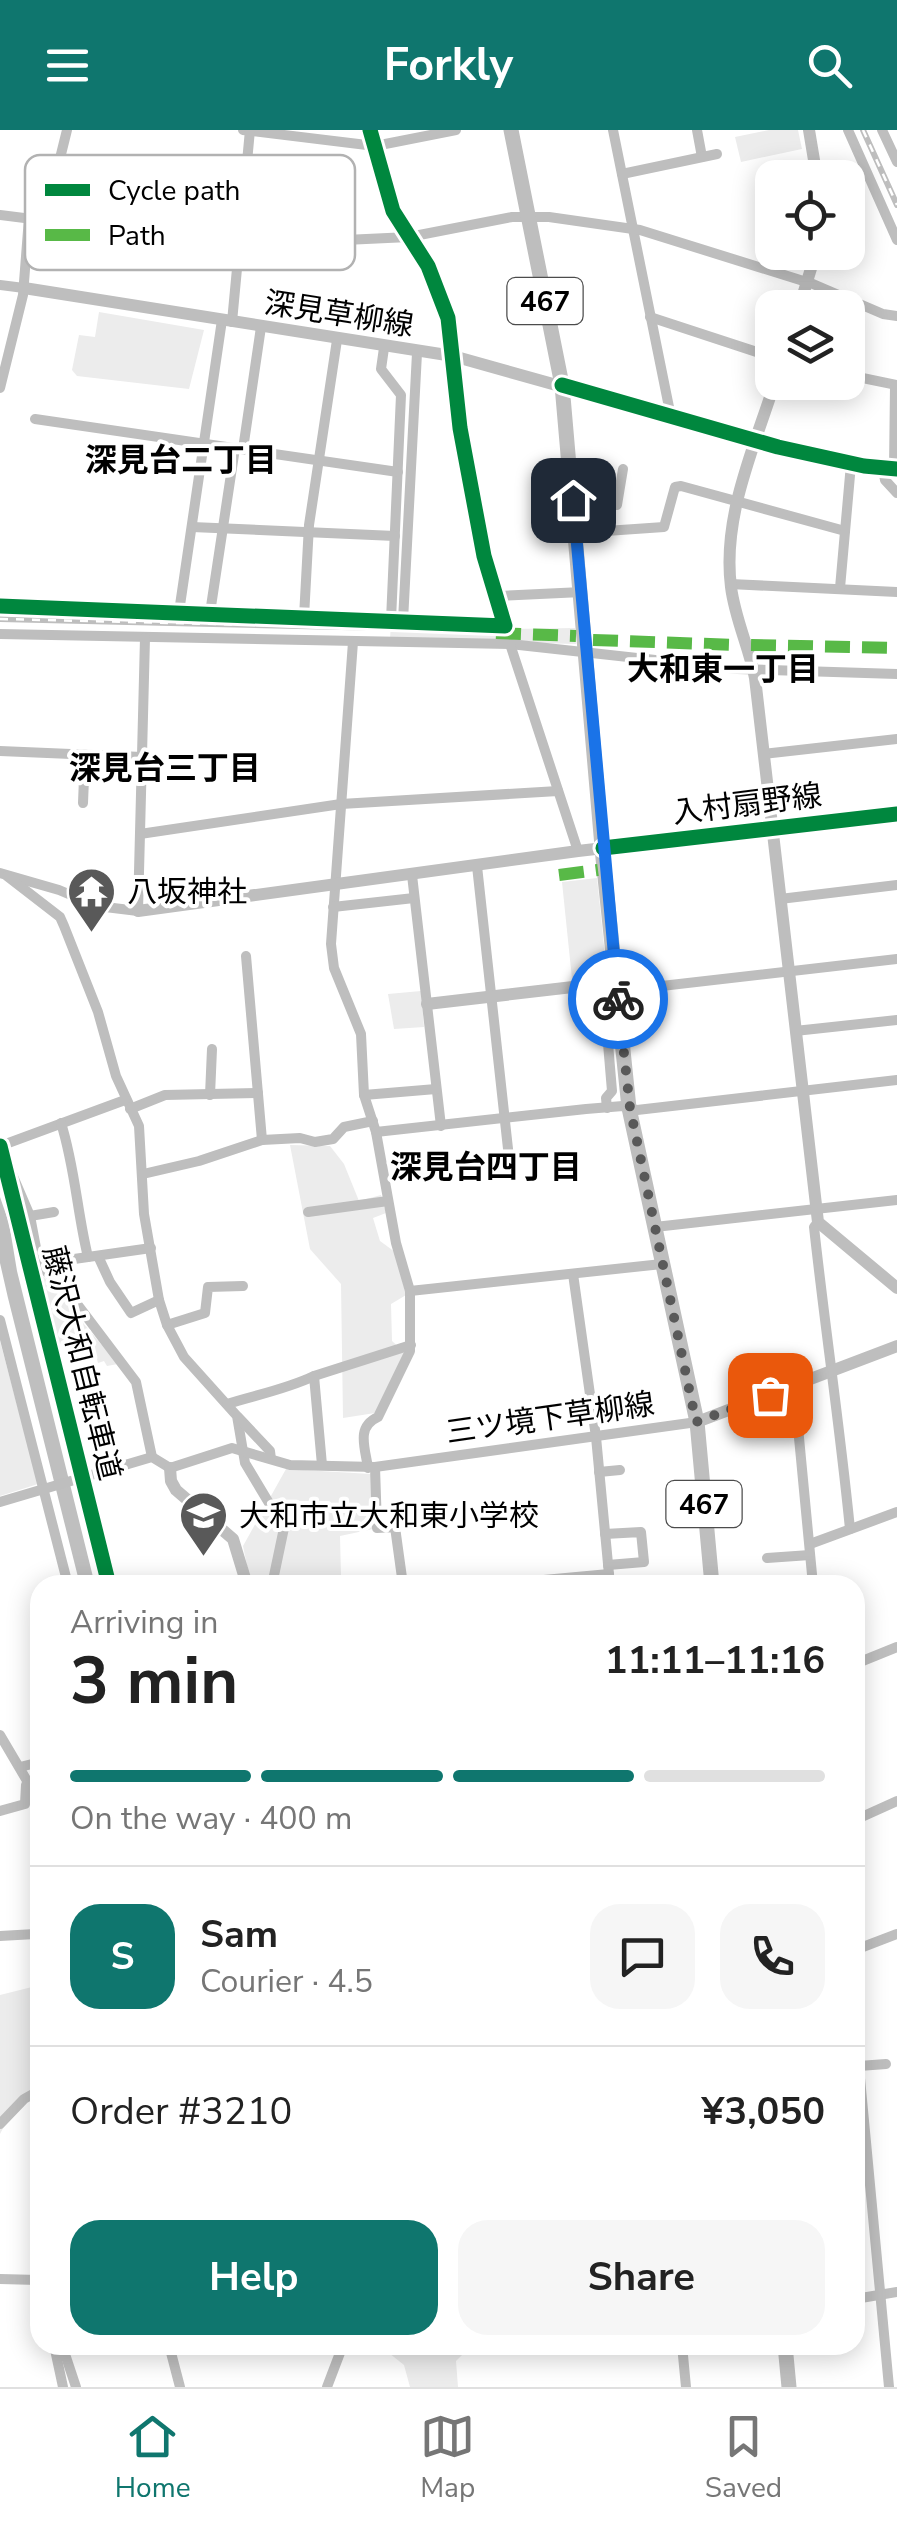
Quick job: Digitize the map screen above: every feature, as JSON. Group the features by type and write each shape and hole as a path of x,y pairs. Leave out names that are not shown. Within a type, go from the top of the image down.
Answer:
{"highway":[{"name":"467","path":"511,130 562,385 612,986 630,1108 696,1422 711,1575"},
{"path":"786,2355 789,2387"}],"street":[{"path":"61,155 67,130"},
{"path":"245,155 247,130 375,146 456,130"},
{"path":"0,606 505,626 481,538 441,294 389,201 370,130"},
{"path":"613,130 671,417"},
{"path":"697,130 702,157"},
{"path":"809,130 814,160"},
{"path":"848,130 897,240"},
{"path":"882,130 894,146 897,162"},
{"path":"622,174 717,154"},
{"path":"0,215 25,218"},
{"path":"355,240 409,238 512,216 633,229 807,282 897,316"},
{"path":"0,388 25,270"},
{"path":"179,612 236,270"},
{"path":"805,290 811,270"},
{"path":"0,285 24,288"},
{"name":"深見草柳線","path":"24,288 453,356 756,441 852,464 891,469"},
{"path":"650,317 755,351"},
{"path":"210,613 222,528 261,327"},
{"path":"304,617 308,532 337,340"},
{"path":"384,348 381,369 401,395 394,536 397,620"},
{"path":"397,620 417,352"},
{"path":"865,379 896,386 896,429 891,469 885,480 897,493"},
{"path":"769,400 736,502 730,584 753,670 764,754 817,1215 814,1226 828,1358 850,1529"},
{"path":"36,419 398,472"},
{"path":"840,588 852,464"},
{"path":"617,504 622,468"},
{"path":"576,533 664,528 676,487 846,531"},
{"path":"192,526 394,536"},
{"path":"730,584 897,592"},
{"path":"498,596 582,592"},
{"path":"0,634 510,644 753,670 897,674"},
{"path":"4,874 97,906 138,911 145,638"},
{"path":"353,642 330,944 334,968 361,1034 364,1095 410,1292 411,1345 378,1418 366,1423 362,1430 372,1467 377,1528 395,1527 402,1575"},
{"path":"510,644 578,851"},
{"path":"764,754 897,739"},
{"path":"0,751 142,756"},
{"path":"83,803 85,754"},
{"path":"140,834 341,804 558,792"},
{"name":"入村扇野線","path":"138,911 578,851 897,814"},
{"path":"477,866 510,1167"},
{"path":"4,874 60,918 98,1012 138,1126 144,1214 167,1324 184,1357 270,1451 272,1459"},
{"path":"412,875 440,1126"},
{"path":"780,899 897,886"},
{"path":"333,907 414,898"},
{"path":"246,956 262,1140"},
{"path":"426,1004 897,960"},
{"path":"607,1108 606,1098 612,1091 612,986"},
{"path":"795,1031 897,1020"},
{"path":"210,1095 212,1048"},
{"path":"143,1174 262,1140 300,1138 315,1142 333,1138 344,1128 440,1126 607,1108 638,1110 897,1080"},
{"path":"364,1095 436,1089"},
{"path":"170,1468 152,1457 136,1382 84,1314 39,1264 30,1216 0,1146 61,1123 166,1096 258,1094"},
{"path":"61,1123 72,1158 79,1220 93,1256 131,1313 159,1300"},
{"path":"655,1228 817,1215 897,1200"},
{"path":"308,1212 388,1201"},
{"path":"30,1216 54,1212"},
{"path":"817,1215 897,1288"},
{"path":"39,1264 151,1248"},
{"path":"410,1292 662,1264"},
{"path":"573,1274 596,1437 599,1472 605,1534 609,1575 644,1562 641,1532 605,1534"},
{"path":"167,1324 205,1313 208,1287 243,1286"},
{"path":"0,1320 65,1575"},
{"path":"227,1404 291,1387 411,1345"},
{"name":"三ツ境下草柳線","path":"241,1449 290,1464 372,1467 696,1422 897,1346"},
{"path":"314,1376 322,1464"},
{"path":"794,1386 812,1575"},
{"path":"237,1416 245,1462 284,1528 274,1575"},
{"path":"170,1468 226,1449 241,1449"},
{"path":"0,1502 152,1457"},
{"path":"170,1468 176,1490 232,1539 244,1575"},
{"path":"599,1472 620,1470"},
{"path":"767,1558 810,1549 897,1512"},
{"path":"865,1660 897,1647"},
{"path":"0,1736 30,1786"},
{"path":"20,1767 30,1764"},
{"path":"0,1811 25,1804 26,1780"},
{"path":"865,1815 897,1801"},
{"path":"0,1936 30,1934"},
{"path":"865,1946 897,1934"},
{"path":"865,2066 886,2064"},
{"path":"0,2124 30,2096"},
{"path":"865,2129 890,2387"},
{"path":"0,2279 30,2280"},
{"path":"865,2298 897,2292"},
{"path":"56,2355 63,2387"},
{"path":"65,2355 76,2387"},
{"path":"172,2355 180,2387"},
{"path":"327,2387 339,2355"},
{"path":"683,2355 686,2387"}],"shaded area":[{"path":"769,130 798,130 802,149 741,162 735,137"},
{"path":"99,312 204,330 189,389 77,376 72,370 79,335 95,337"},
{"path":"391,623 575,628 576,644 390,639"},
{"path":"597,878 607,975 572,979 562,882"},
{"path":"421,991 424,1027 394,1029 388,994"},
{"path":"290,1145 330,1146 344,1164 359,1201 381,1195 386,1213 373,1218 380,1241 395,1252 406,1295 391,1304 392,1341 405,1353 375,1413 343,1418 341,1284 310,1249"},
{"path":"6,1166 29,1219 30,1254"},
{"path":"0,1197 93,1575 77,1575 0,1263"},
{"path":"31,1257 118,1364 98,1363 91,1337 55,1345"},
{"path":"0,1341 38,1484 0,1496"},
{"path":"286,1469 371,1474 373,1529 340,1536 341,1575 249,1575 243,1546"},
{"path":"30,1988 30,2093 16,2103 0,2134 0,1995"},
{"path":"392,2355 462,2355 456,2361 458,2387 410,2387 404,2365"}],"railway":[{"path":"863,130 897,205"},
{"path":"0,619 385,628"}],"marked path":[{"path":"496,633 576,636"},
{"path":"593,640 739,645"},
{"path":"751,645 897,648"},
{"path":"559,875 598,870"}],"cycle path":[{"path":"0,606 505,626 484,556 460,428 448,318 428,266 393,211 370,130"},
{"path":"562,385 778,447 864,466 897,469"},
{"path":"603,848 897,814"},
{"name":"藤沢大和自転車道","path":"0,1146 107,1575"}],"way so far":[{"path":"618,999 630,1108 696,1422 770,1395"}],"place":[{"name":"八坂神社","path":"92,934"},
{"name":"大和市立大和東小学校","path":"204,1558"}],"district":[{"name":"深見台二丁目","path":"181,460"},
{"name":"大和東一丁目","path":"723,669"},
{"name":"深見台三丁目","path":"165,768"},
{"name":"深見台四丁目","path":"486,1167"}],"route":[{"path":"573,500 618,999"}]}
